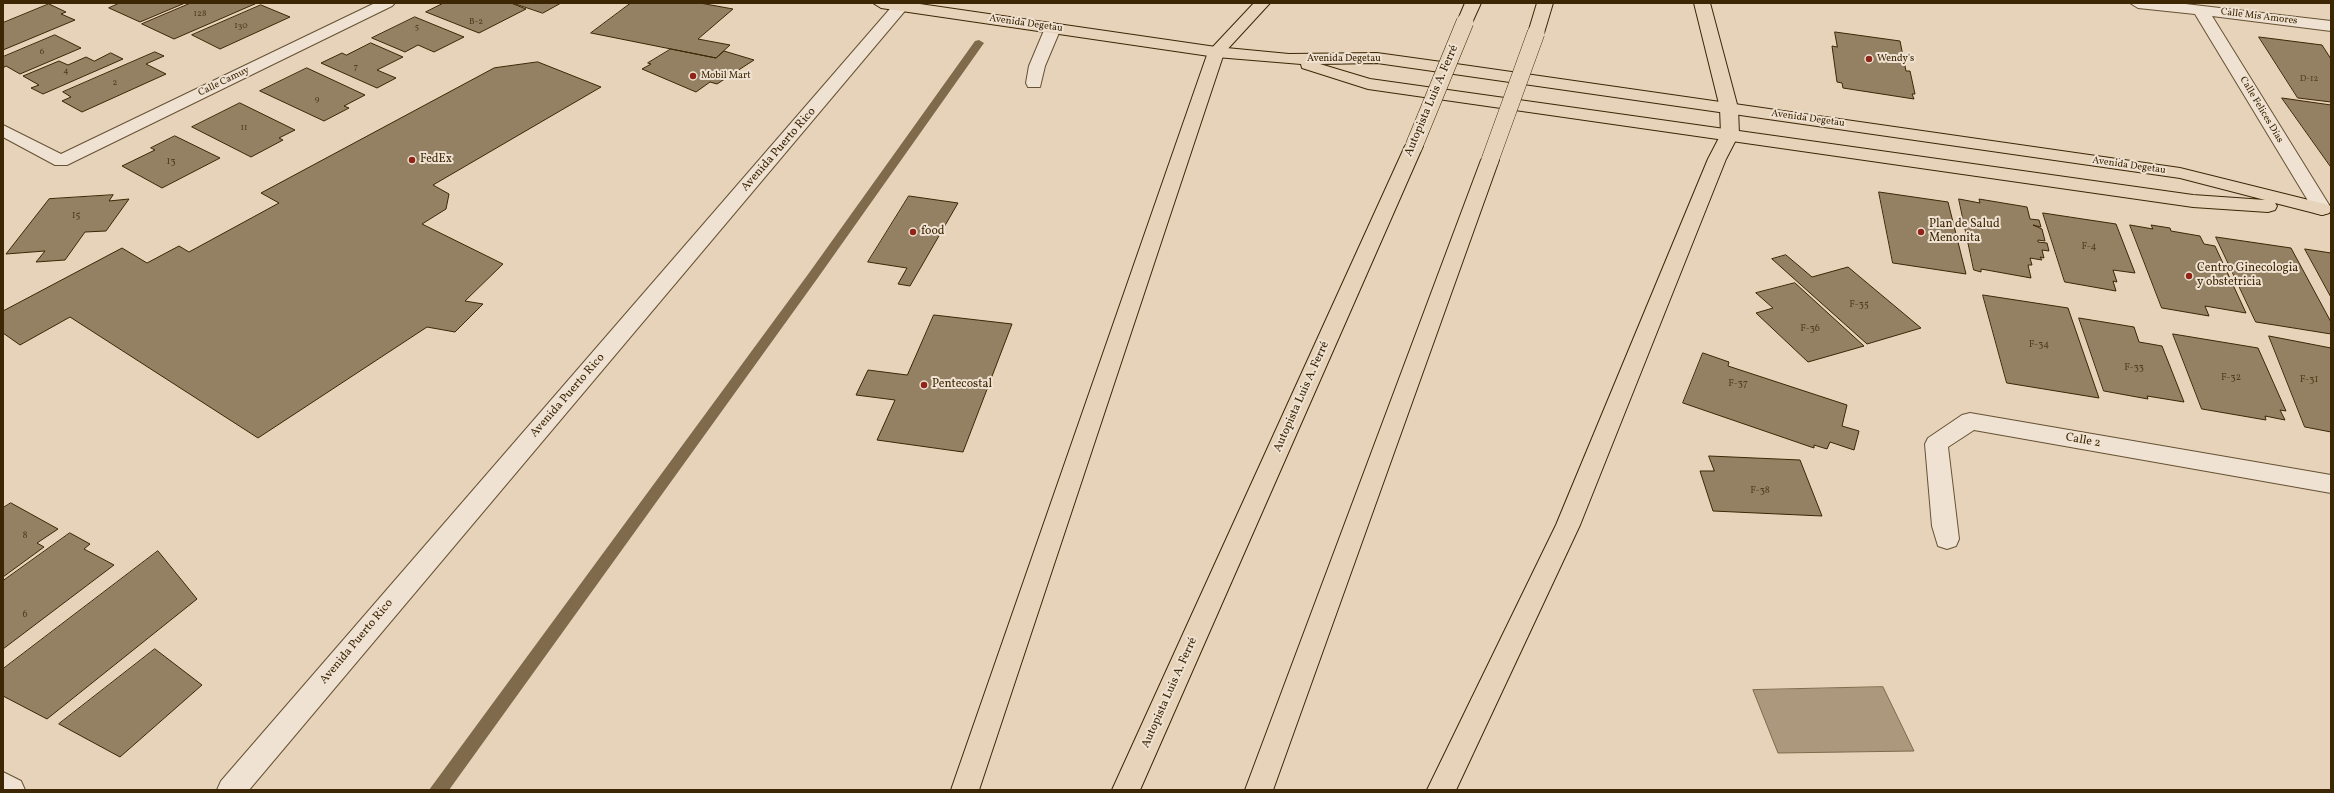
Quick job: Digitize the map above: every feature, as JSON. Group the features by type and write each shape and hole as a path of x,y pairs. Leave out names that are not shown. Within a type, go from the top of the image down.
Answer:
{"main road":[{"path":"965,790 1216,52 1262,3"},
{"name":"Autopista Luis A. Ferré","path":"1126,790 1414,146 1473,3"},
{"path":"1259,790 1490,160 1536,33 1545,3"},
{"path":"1441,790 1568,525 1717,160 1730,134 1729,108 1702,3"},
{"name":"Avenida Degetau","path":"896,4 1216,52 1290,59 1377,58 1729,108 2180,173 2327,210"},
{"name":"Avenida Degetau","path":"1290,59 1368,84 1730,134 2193,201 2327,210"}],"street":[{"name":"Calle Mis Amores","path":"2138,3 2331,26"},
{"name":"Avenida Puerto Rico","path":"231,790 896,4"},
{"name":"Calle Camuy","path":"3,130 61,161 373,5"},
{"name":"Calle Felices Días","path":"2200,10 2327,210"},
{"path":"1034,83 1037,66 1053,28"},
{"name":"Calle 2","path":"1947,539 1944,526 1936,444 1970,421 2331,484"},
{"path":"3,785 11,790"}],"shaded area":[{"path":"1883,687 1914,751 1778,753 1753,690"}],"building":[{"path":"120,3 185,3 140,22 109,8"},
{"path":"191,3 257,3 174,39 142,24"},
{"path":"444,3 511,3 526,9 479,33 426,12"},
{"path":"513,3 561,3 543,13"},
{"path":"631,3 700,3 733,9 698,39 730,45 716,58 591,33"},
{"path":"49,4 66,12 61,14 75,20 3,50 3,23"},
{"path":"261,5 290,17 220,49 192,35"},
{"path":"415,17 464,37 434,52 418,45 405,52 372,38"},
{"name":"Wendy's","path":"1835,32 1900,41 1906,71 1910,71 1915,94 1912,94 1914,99 1843,88 1842,83 1837,82 1832,46 1837,47"},
{"path":"55,35 81,48 20,74 6,66 3,68 3,57"},
{"path":"2259,37 2322,45 2331,59 2331,102 2298,98"},
{"path":"371,43 403,57 377,70 396,78 377,88 321,63 342,53 346,55"},
{"name":"Mobil Mart","path":"671,49 716,58 724,51 754,60 717,84 710,82 696,92 642,69 651,64 648,63"},
{"path":"155,52 164,56 146,64 166,74 82,112 62,101 71,97 63,92"},
{"path":"111,53 123,59 43,94 31,88 39,85 23,76 59,61 68,65 86,57 94,61"},
{"path":"538,62 601,87 433,185 449,194 446,209 422,224 503,264 465,301 483,304 455,332 427,327 258,438 70,317 20,345 3,333 3,311 122,248 147,263 179,246 189,252 279,203 261,193 494,68"},
{"path":"307,68 365,95 344,106 349,108 324,121 260,91"},
{"path":"2282,98 2331,105 2331,167"},
{"path":"240,103 295,130 279,138 283,140 251,157 192,127"},
{"path":"175,136 220,158 162,188 122,166 155,150 151,148"},
{"name":"Plan de Salud Menonita","path":"1879,192 1948,202 1966,274 1893,263"},
{"path":"113,195 109,201 129,199 106,231 85,232 65,260 36,262 45,251 6,254 49,199"},
{"name":"food","path":"909,196 958,203 910,286 898,284 907,268 868,262"},
{"path":"1959,199 1980,203 1979,199 2027,207 2030,219 2039,220 2041,227 2033,225 2042,229 2045,241 2038,240 2038,242 2047,243 2049,251 2042,250 2044,258 2040,257 2042,260 2030,258 2032,265 2028,265 2031,278 1981,269 1981,272 1974,270"},
{"path":"2043,213 2116,224 2135,273 2113,270 2117,282 2113,281 2116,291 2065,282"},
{"name":"Centro Ginecologia y obstetricia","path":"2130,225 2153,229 2151,225 2170,228 2171,231 2200,236 2204,244 2215,246 2246,313 2205,306 2209,316 2162,308"},
{"path":"2216,237 2291,248 2331,322 2331,334 2256,322"},
{"path":"2305,249 2331,253 2331,297"},
{"path":"1786,255 1812,277 1848,267 1921,328 1867,344 1772,259"},
{"path":"1795,283 1864,346 1808,362 1756,313 1773,308 1756,293"},
{"path":"1983,295 2068,308 2099,398 2007,383"},
{"name":"Pentecostal","path":"934,315 1012,324 963,452 877,440 895,400 856,395 868,370 907,375"},
{"path":"2079,318 2134,327 2139,342 2162,346 2184,402 2147,396 2148,399 2104,391"},
{"path":"2173,334 2258,348 2286,411 2280,410 2285,420 2265,416 2266,420 2202,409"},
{"path":"2269,336 2331,348 2331,432 2305,427"},
{"path":"1703,353 1729,362 1728,366 1847,405 1842,426 1859,431 1854,450 1830,442 1827,449 1814,445 1814,448 1683,403"},
{"path":"1709,456 1800,460 1822,516 1713,511 1700,471 1714,471"},
{"path":"11,503 58,529 37,543 44,547 3,577 3,508"},
{"path":"70,533 90,544 84,549 114,565 3,649 3,581"},
{"path":"158,551 197,599 47,719 3,696 3,669"},
{"path":"155,649 202,685 120,757 59,724"}],"waterway":[{"path":"438,790 813,276 979,43"}],"place":[{"name":"Wendy's","path":"1869,59"},
{"name":"Mobil Mart","path":"693,76"},
{"name":"FedEx","path":"412,160"},
{"name":"food","path":"913,232"},
{"name":"Plan de Salud Menonita","path":"1921,232"},
{"name":"Centro Ginecologia y obstetricia","path":"2189,276"},
{"name":"Pentecostal","path":"924,385"}]}
